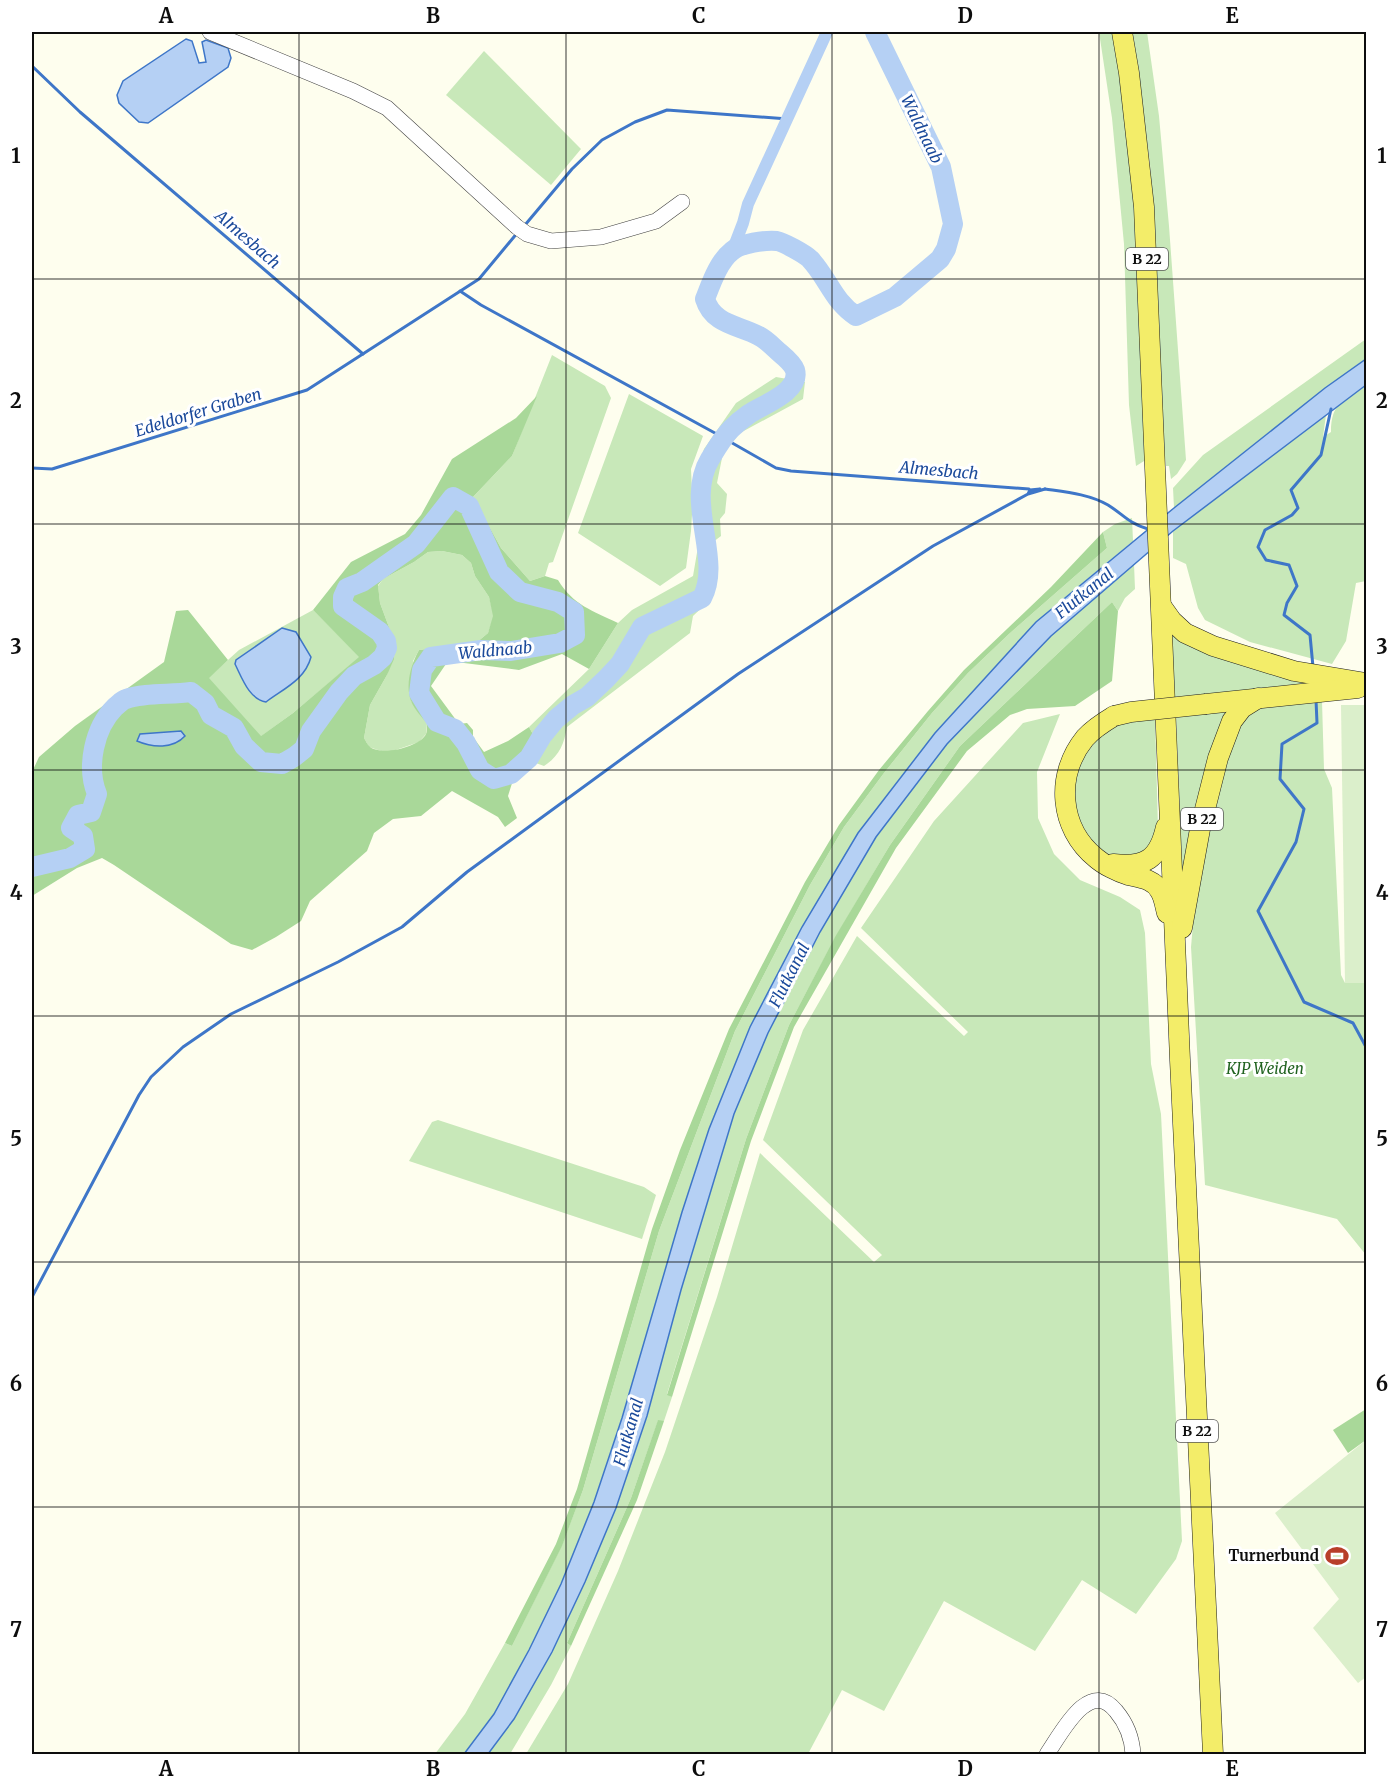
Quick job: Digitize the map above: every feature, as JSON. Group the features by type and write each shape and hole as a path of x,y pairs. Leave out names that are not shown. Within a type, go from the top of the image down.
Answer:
{"main road":[{"name":"B 22","path":"1122,32 1129,73 1144,207 1213,1755"},
{"path":"1162,607 1185,633 1213,646 1255,661 1345,685 1366,687"},
{"path":"1176,954 1160,891 1151,882 1127,875 1101,862 1088,851 1069,820 1065,783 1074,754 1086,737 1114,716 1131,711 1258,699 1366,683"},
{"name":"B 22","path":"1176,954 1186,916 1200,829 1218,758 1232,721 1242,708 1258,699"},
{"path":"1101,862 1130,866 1154,856 1162,843 1170,796"}],"street":[{"path":"210,32 353,91 387,108 522,230 551,241 601,237 656,221 682,202"},
{"path":"1047,1755 1082,1706 1092,1700 1104,1700 1126,1724 1132,1742 1133,1755"}],"green space":[{"path":"1099,32 1113,32 1122,85 1134,191 1149,458 1136,466 1129,405 1124,244 1112,118"},
{"path":"1131,32 1147,32 1159,116 1169,226 1186,460 1171,479 1169,466 1166,466 1163,438 1150,164"},
{"path":"484,51 581,149 551,185 446,95"},
{"path":"1366,339 1366,359 1325,388 1174,508 1173,488 1203,455"},
{"path":"552,355 605,386 611,398 553,562 549,563 545,576 530,581 501,548 473,497 512,456"},
{"path":"776,377 805,382 803,399 740,433 723,453 717,483 727,494 725,513 720,519 721,536 713,542 712,598 693,616 690,633 567,727 560,750 554,758 544,766 533,762 533,757 541,749 529,727 589,669 618,623 632,610 693,576 699,541 693,498 686,568 660,586 578,533 629,394 703,436 691,469 692,491 704,449 736,403"},
{"path":"1366,385 1366,581 1356,583 1346,641 1332,664 1250,642 1205,620 1198,608 1186,564 1173,558 1173,531 1326,415 1323,437 1331,432 1336,408"},
{"path":"537,396 512,456 473,497 501,548 530,581 545,576 558,580 570,596 592,611 618,623 589,669 562,654 519,670 448,661 431,686 459,724 467,723 473,730 473,737 484,752 508,741 529,727 541,749 513,780 508,796 517,818 505,827 498,817 452,791 421,816 393,819 374,833 367,851 310,901 301,921 252,950 231,944 102,858 77,868 32,896 32,772 39,757 75,726 164,662 176,611 188,610 228,660 209,678 261,736 293,713 359,657 313,610 351,562 405,534 421,515 452,459 516,418","holes":["442,551 462,555 471,563 475,576 489,597 493,616 488,633 476,643 419,650 411,668 409,695 412,704 427,724 426,733 416,743 399,749 382,751 374,749 364,738 370,705 394,659 393,638 380,603 378,585 383,579 428,552"]},
{"path":"1132,518 1133,541 1036,622 935,733 858,833 802,927 750,1027 709,1129 682,1212 622,1418 594,1502 561,1584 494,1714 464,1754 435,1754 465,1714 505,1643 512,1646 562,1545 583,1490 659,1231 735,1031 810,885 844,827 932,713 968,673 1009,634 1107,548 1103,532 1115,524"},
{"path":"1103,532 1107,548 1009,634 968,673 932,713 844,827 810,885 735,1031 659,1231 583,1490 562,1546 512,1646 505,1643 556,1544 577,1489 652,1229 680,1150 729,1029 805,882 839,825 879,770 928,711 964,670 1051,587"},
{"path":"442,551 462,555 471,563 475,576 489,597 494,616 488,633 476,643 419,650 413,661 411,701 427,724 426,734 419,742 390,752 369,747 364,738 370,705 387,675 393,638 380,603 378,586 383,579 428,552"},
{"path":"1134,564 1135,589 1125,598 1118,611 1112,602 960,746 890,845 835,938 789,1025 746,1139 667,1394 672,1397 664,1421 658,1421 631,1498 567,1643 571,1646 510,1754 488,1754 514,1719 552,1652 585,1582 647,1416 681,1290 734,1114 768,1033 820,932 876,837 947,744 1051,636"},
{"path":"1112,602 1118,611 1112,681 1075,706 1027,709 1010,715 967,751 896,848 794,1027 751,1141 672,1397 667,1395 746,1139 789,1025 835,937 890,845 960,746"},
{"path":"313,610 360,657 293,713 260,737 208,678 239,650"},
{"path":"1175,632 1319,682 1175,697 1171,636"},
{"name":"KJP Weiden","path":"1322,701 1324,769 1332,788 1341,975 1345,983 1366,983 1366,1255 1337,1219 1205,1185 1191,947 1197,879 1210,807 1238,722 1260,707"},
{"path":"1341,705 1366,705 1366,983 1345,983"},
{"path":"1226,713 1183,891 1176,716"},
{"path":"1060,714 1037,772 1038,818 1054,854 1080,880 1120,897 1140,910 1145,933 1151,1064 1161,1114 1182,1541 1176,1559 1136,1614 1082,1580 1035,1651 944,1601 884,1711 842,1690 808,1754 526,1754 568,1684 618,1571 665,1452 717,1297 760,1153 874,1262 882,1255 763,1140 803,1030 857,936 964,1036 968,1032 861,928 934,821 1023,723"},
{"path":"1155,717 1158,828 1153,844 1144,856 1114,860 1094,847 1085,837 1079,825 1073,800 1076,774 1094,741 1102,733 1121,725"},
{"path":"438,1120 644,1187 656,1195 642,1239 409,1161 432,1122"},
{"path":"1366,1409 1366,1440 1348,1453 1333,1430"},
{"path":"658,1420 664,1421 637,1500 571,1646 567,1643 631,1498"},
{"name":"Turnerbund","path":"1366,1440 1366,1677 1358,1683 1313,1628 1339,1599 1275,1513"}],"water":[{"path":"186,39 192,41 199,63 206,62 202,42 206,40 228,48 231,58 228,67 148,123 139,122 119,103 117,95 123,81"},
{"name":"Flutkanal","path":"1366,359 1366,385 1173,531 1051,636 947,744 876,837 820,932 768,1033 734,1114 681,1290 647,1416 616,1508 585,1582 552,1652 514,1719 488,1754 464,1754 494,1714 529,1650 561,1584 594,1502 622,1418 682,1212 709,1129 750,1027 802,927 858,833 935,733 1036,622 1174,508 1325,388"},
{"path":"282,628 296,632 311,657 299,678 266,702 255,697 243,681 235,664 236,660"},
{"path":"181,731 185,736 169,745 156,746 137,741 140,734"}],"waterway":[{"name":"Waldnaab","path":"733,249 748,204 827,32"},
{"name":"Waldnaab","path":"32,867 70,858 85,849 83,836 71,828 78,815 91,812 97,794 92,772 97,737 108,716 125,700 142,695 191,692 205,703 211,715 234,728 244,746 261,762 282,764 304,749 311,731 339,692 354,676 383,657 387,648 386,641 380,632 343,606 343,597 347,588 362,582 416,544 453,497 469,506 499,572 520,592 558,602 574,612 575,635 560,643 511,651 481,650 431,657 422,670 419,693 437,722 455,729 466,743 480,770 494,779 511,774 529,758 542,736 556,719 587,697 606,679 620,664 642,627 702,598 707,583 708,566 701,493 703,476 710,459 722,439 733,427 749,414 787,391 795,378 795,370 791,363 768,342 720,319 709,308 705,299 723,261 732,251 741,246 760,242 780,242 810,259 836,296 856,316 895,297 940,259 946,249 953,224 941,167 875,32"},
{"name":"Almesbach","path":"32,66 80,112 363,354"},
{"name":"Almesbach","path":"525,225 572,169 602,140 635,122 667,110 788,119"},
{"name":"Edeldorfer Graben","path":"32,468 52,469 307,390 479,279 518,232"},
{"name":"Almesbach","path":"460,291 481,305 724,438"},
{"path":"1313,667 1310,635 1284,615 1287,603 1297,586 1289,565 1266,560 1258,547 1265,530 1292,515 1298,508 1291,490 1321,455 1331,409"},
{"name":"Almesbach","path":"727,440 776,468 791,471 1029,489"},
{"path":"32,1297 139,1095 151,1077 183,1047 231,1014 338,962 402,927 467,872 738,674 933,546 1028,494 1030,490 1040,489 1028,494 1045,489"},
{"name":"Almesbach","path":"1045,489 1093,498 1148,529"},
{"path":"1316,700 1317,723 1282,744 1280,779 1304,809 1296,842 1258,911 1304,1002 1353,1023 1366,1047"}],"place":[{"name":"Turnerbund","path":"1337,1556"}]}
